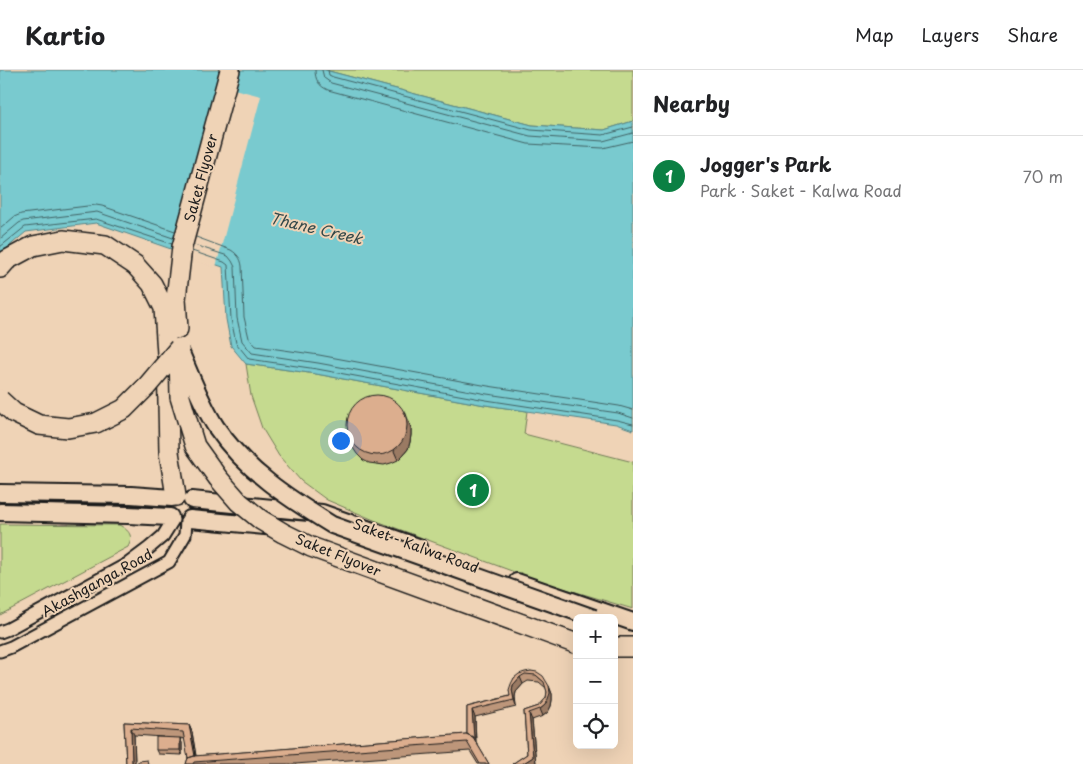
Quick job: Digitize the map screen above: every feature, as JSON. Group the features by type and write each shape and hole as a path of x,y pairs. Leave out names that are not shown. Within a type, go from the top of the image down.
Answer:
{"main road":[{"name":"Saket Flyover","path":"230,70 182,248 176,299 180,397 195,446 218,478 239,502 261,520 283,533 311,547 573,643"},
{"path":"0,268 7,260 33,246 63,240 105,245 135,265 152,284 164,308 169,452 180,498 194,509 194,514 180,519 167,511 168,506 180,498"},
{"name":"Saket Flyover","path":"179,348 204,406 216,427 246,462 294,502 332,525 583,614"},
{"path":"0,400 14,413 39,425 68,428 96,423 124,408 147,386 179,348"},
{"name":"Saket - Kalwa Road","path":"0,493 131,495 322,512 633,622"},
{"name":"Saket - Kalwa Road","path":"0,512 128,515 318,531 573,623"},
{"path":"618,626 633,632"},
{"path":"618,640 633,646"},
{"path":"618,648 633,646"}],"street":[{"name":"Akashganga Road","path":"0,632 129,563 164,536 180,519 185,535 168,562 20,643 0,651"}],"green space":[{"path":"325,70 633,70 633,121 604,130 532,125"},
{"path":"246,364 316,374 527,411 524,434 633,462 633,609 536,580 374,520 327,500 301,481 279,456 262,428 251,396"},
{"path":"0,524 119,525 128,531 131,540 128,547 0,615"}],"water":[{"name":"Thane Creek","path":"0,70 325,70 532,125 604,130 633,121 633,430 616,424 485,405 316,374 246,364 231,346 226,319 223,267 96,223 26,232 0,254"}],"pier":[{"path":"222,86 261,96 216,267 178,254"}],"building":[{"path":"371,395 383,395 399,403 405,413 407,425 405,437 399,447 383,455 371,455 355,447 347,431 347,419 355,403"},
{"path":"531,671 543,676 549,686 550,693 545,705 529,713 533,757 522,764 512,764 527,754 524,711 539,706 546,698 547,692 544,682 536,675 525,674 513,685 514,700 472,710 474,738 467,734 467,707 510,696 509,690 514,678 519,674"},
{"path":"124,722 189,725 195,756 188,758 183,732 131,728 132,764 126,764"},
{"path":"466,734 473,737 489,764 480,764 467,742 186,764 188,758 194,756"},
{"path":"156,737 180,738 180,750 156,750"},
{"path":"147,760 148,764 138,764 138,761"}],"place":[{"name":"Jogger's Park","path":"473,490"}]}
